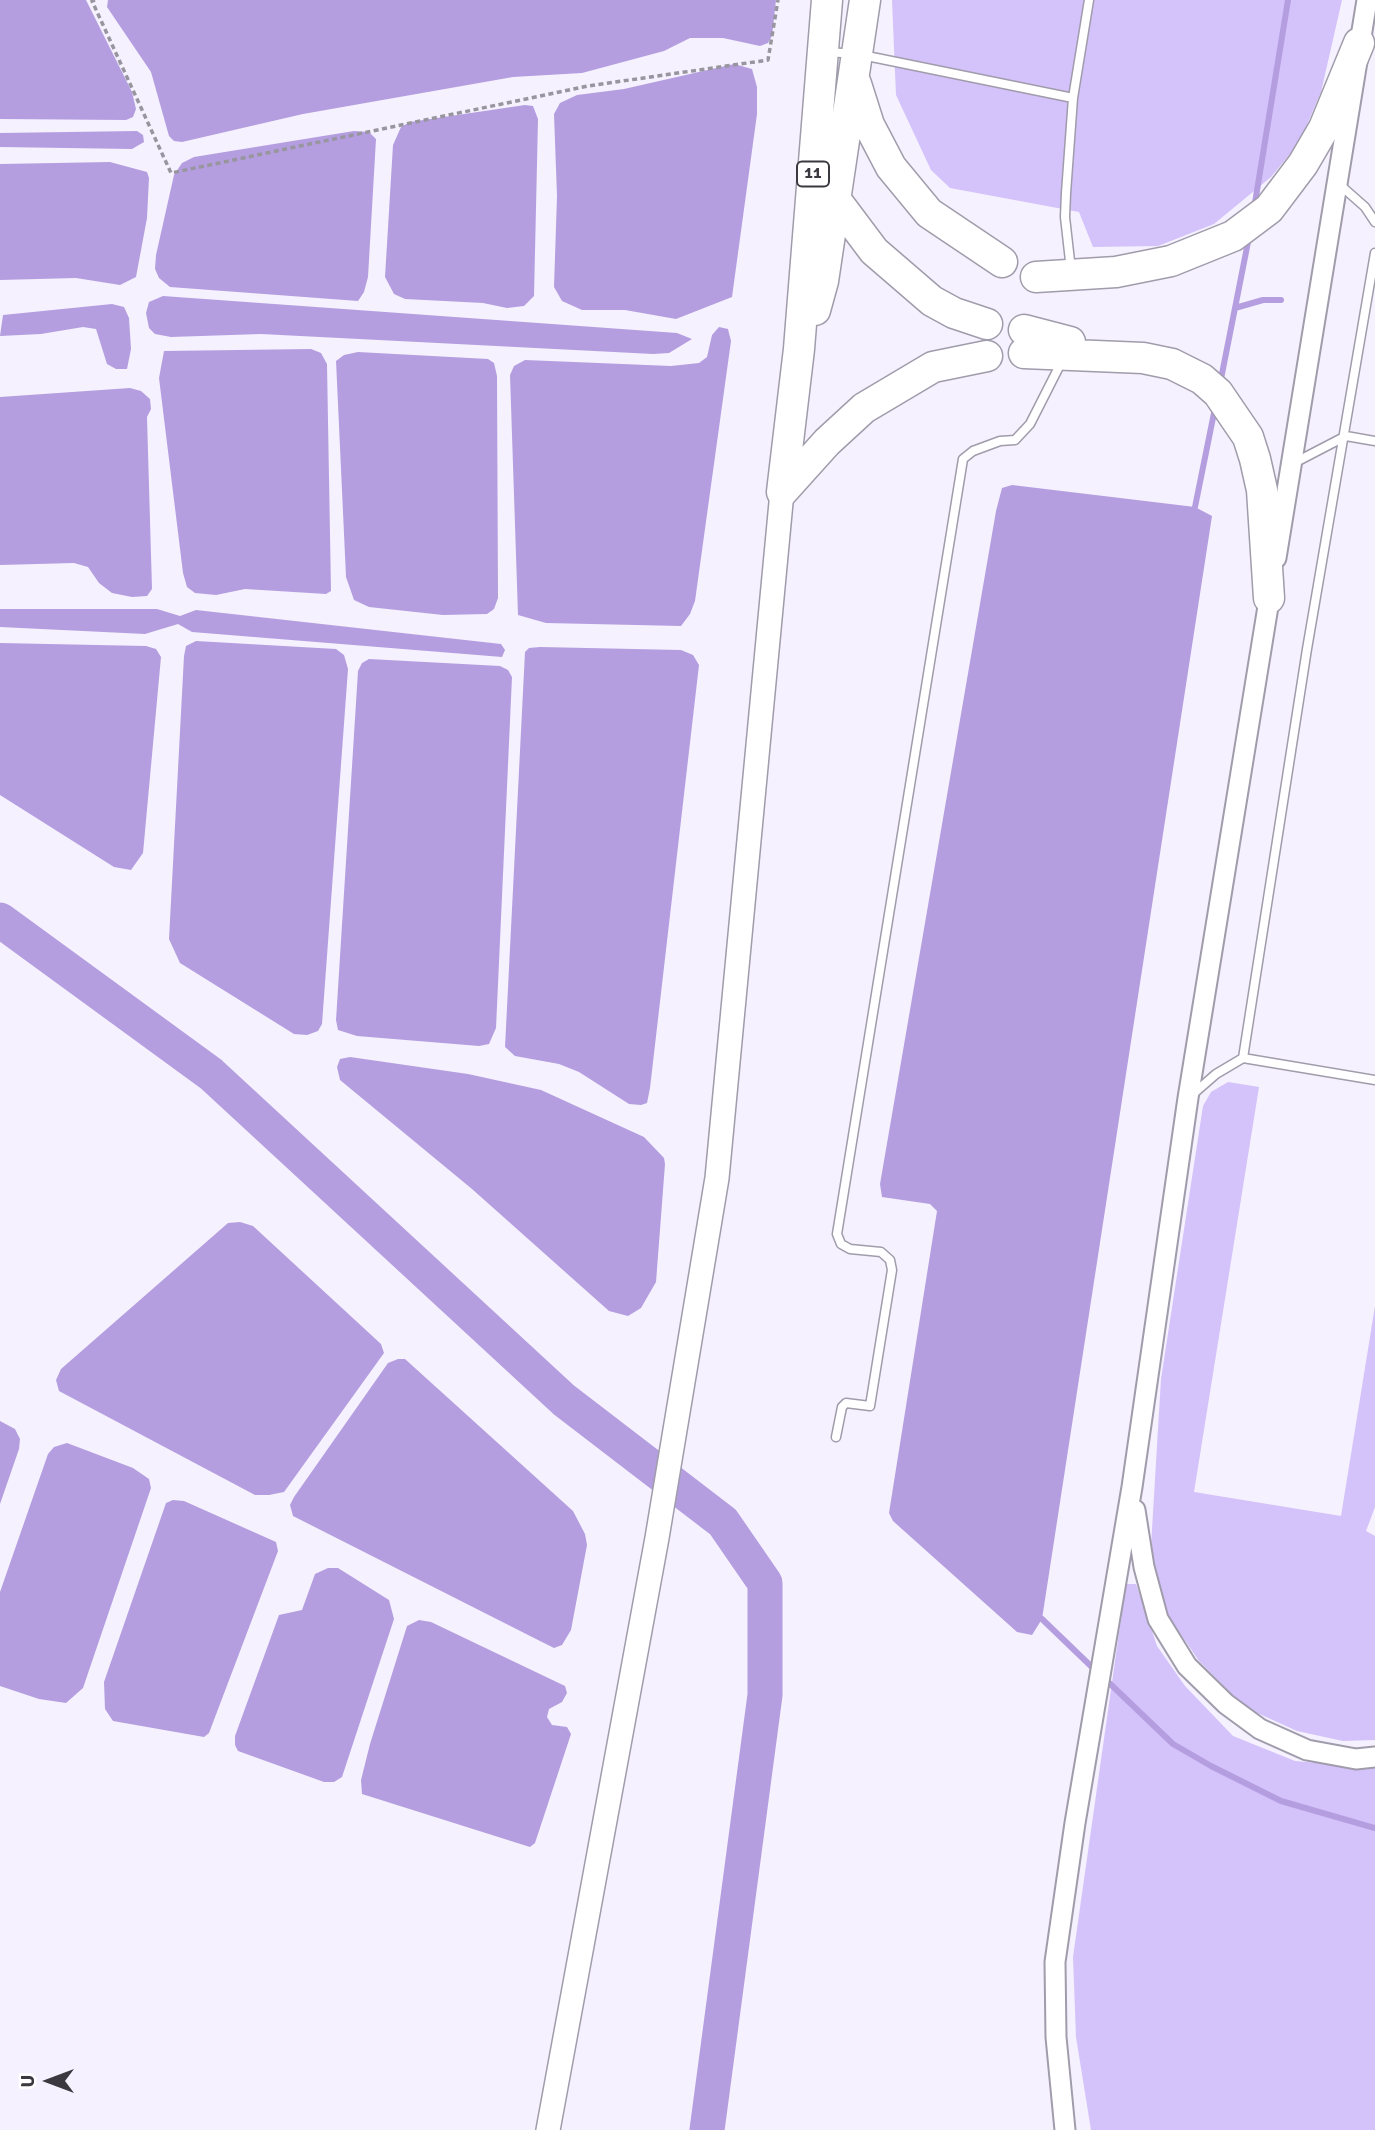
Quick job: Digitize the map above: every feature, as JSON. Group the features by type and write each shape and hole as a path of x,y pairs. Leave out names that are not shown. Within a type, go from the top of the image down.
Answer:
{"highway":[{"name":"11","path":"782,492 799,349 827,0"},
{"name":"11","path":"799,349 823,281 833,200 866,0"},
{"path":"1036,277 1072,277 1116,272 1171,261 1233,236 1269,209 1303,164 1324,128 1359,43"},
{"path":"856,67 869,125 891,167 929,214 1002,262"},
{"path":"815,158 833,200 874,251 932,301 954,313 987,324"},
{"path":"1117,355 1066,352 1024,342 1117,355 1172,364 1202,379 1233,411 1248,437 1262,490 1269,598"},
{"path":"782,492 827,442 864,408 933,367 987,356"}],"main road":[{"path":"548,2130 657,1538 721,1138 782,492"}],"street":[{"path":"1065,2130 1056,2037 1055,1962 1132,1487 1188,1098 1367,0"},
{"path":"1132,1487 1138,1537 1158,1619 1187,1666 1226,1704 1260,1729 1307,1750 1356,1759 1375,1757"}],"lane":[{"path":"1072,277 1065,217 1073,98 1089,0"},
{"path":"824,52 856,67 1073,98"},
{"path":"1339,184 1365,207 1375,222"},
{"path":"1243,1058 1307,649 1346,436 1375,253"},
{"path":"836,1437 842,1406 846,1403 870,1406 892,1270 890,1260 881,1252 850,1248 841,1244 837,1234 963,459 973,451 1000,441 1015,440 1030,424 1066,352"},
{"path":"1292,464 1346,436 1375,441"},
{"path":"1188,1098 1216,1074 1243,1058 1375,1080"}],"path":[{"path":"93,0 171,173 589,86 768,61 778,0"}],"shaded area":[{"path":"0,0 86,0 132,92 136,109 133,117 126,120 0,119"},
{"path":"108,0 776,0 772,36 768,43 760,46 723,38 690,38 664,51 582,73 513,77 303,114 182,142 174,141 169,136 151,72 107,7"},
{"path":"892,0 1342,0 1321,92 1299,143 1271,177 1214,224 1158,246 1093,247 1079,212 950,188 931,170 896,95"},
{"path":"734,64 752,69 757,87 757,114 732,297 676,319 625,310 582,310 562,301 554,287 557,196 554,114 560,103 577,95 624,89"},
{"path":"533,106 538,119 534,296 524,306 507,308 483,303 405,299 394,294 385,277 393,145 401,127 410,122"},
{"path":"137,131 143,135 144,142 132,149 0,147 0,133"},
{"path":"354,131 369,132 376,139 368,277 358,301 170,287 159,278 155,269 156,255 174,175 182,163 194,157"},
{"path":"110,162 147,172 149,178 147,218 136,277 120,285 76,278 0,280 0,164"},
{"path":"163,296 677,333 692,339 669,353 653,354 261,334 171,337 155,334 149,328 146,313 149,302"},
{"path":"112,304 124,307 129,318 131,349 127,369 116,369 107,364 96,329 83,327 41,334 0,336 3,315"},
{"path":"719,327 728,329 731,341 695,601 690,614 681,626 546,623 518,615 510,375 514,366 525,360 671,366 699,363 707,357 712,335"},
{"path":"311,349 321,353 327,364 331,591 326,594 245,589 216,595 195,593 187,587 183,573 159,378 164,351"},
{"path":"358,352 488,359 494,363 497,376 498,598 494,609 487,614 443,615 369,607 354,600 346,577 336,361 344,355"},
{"path":"130,388 141,391 150,399 151,409 147,417 152,589 147,596 132,597 112,593 99,583 88,567 74,563 0,565 0,397"},
{"path":"1012,485 1195,507 1212,516 1042,1619 1032,1635 1017,1632 893,1521 889,1513 937,1211 930,1204 882,1197 880,1184 996,511 1002,488"},
{"path":"0,609 157,609 180,616 196,610 501,644 505,650 502,657 192,632 178,624 145,634 0,627"},
{"path":"196,641 336,649 344,655 348,669 322,1024 318,1031 307,1035 294,1034 180,963 169,939 184,656 186,646"},
{"path":"0,643 146,646 156,649 161,657 143,853 131,870 114,867 0,795"},
{"path":"529,648 681,650 693,655 699,665 650,1088 647,1103 641,1105 629,1104 579,1072 559,1064 515,1056 505,1047 525,652"},
{"path":"369,659 500,666 508,670 512,677 496,1028 489,1044 479,1046 357,1036 338,1030 336,1020 358,671 362,663"},
{"path":"350,1057 468,1074 541,1090 644,1137 664,1158 665,1164 656,1282 641,1308 628,1316 609,1311 472,1189 340,1080 337,1067 340,1059"},
{"path":"1228,1082 1259,1087 1194,1492 1341,1516 1375,1306 1375,1507 1366,1531 1375,1536 1375,1740 1343,1741 1297,1731 1244,1707 1199,1661 1165,1611 1151,1546 1161,1379 1203,1106 1211,1092"},
{"path":"240,1222 253,1226 381,1344 384,1353 284,1492 269,1495 255,1495 59,1391 56,1380 61,1369 228,1223"},
{"path":"405,1359 573,1511 585,1534 587,1545 571,1630 562,1645 554,1648 293,1516 290,1505 294,1497 388,1363"},
{"path":"0,1421 15,1429 20,1439 0,1504"},
{"path":"67,1443 133,1468 149,1479 151,1488 83,1688 66,1703 39,1699 0,1686 0,1592 48,1454 54,1447"},
{"path":"173,1500 184,1501 276,1542 278,1551 209,1733 204,1737 113,1721 105,1709 104,1682 166,1503"},
{"path":"328,1568 338,1568 389,1600 394,1619 342,1777 334,1782 324,1782 238,1751 235,1745 235,1736 279,1615 302,1610 315,1574"},
{"path":"1126,1584 1136,1584 1157,1646 1185,1686 1233,1736 1295,1761 1375,1768 1375,2130 1091,2130 1076,2037 1073,1957"},
{"path":"419,1620 431,1622 565,1686 567,1693 562,1702 549,1709 547,1717 552,1725 567,1727 571,1734 535,1843 530,1847 362,1794 361,1780 370,1744 407,1626"}],"waterway":[{"path":"1254,209 1288,0"},
{"path":"1220,384 1249,237"},
{"path":"1235,308 1263,300 1281,300"},
{"path":"1195,507 1215,408"},
{"path":"0,920 211,1074 564,1400 723,1522 765,1583 765,1695 707,2130"},
{"path":"1042,1619 1095,1670"},
{"path":"1103,1677 1173,1744 1211,1766 1281,1801 1375,1828"}]}
